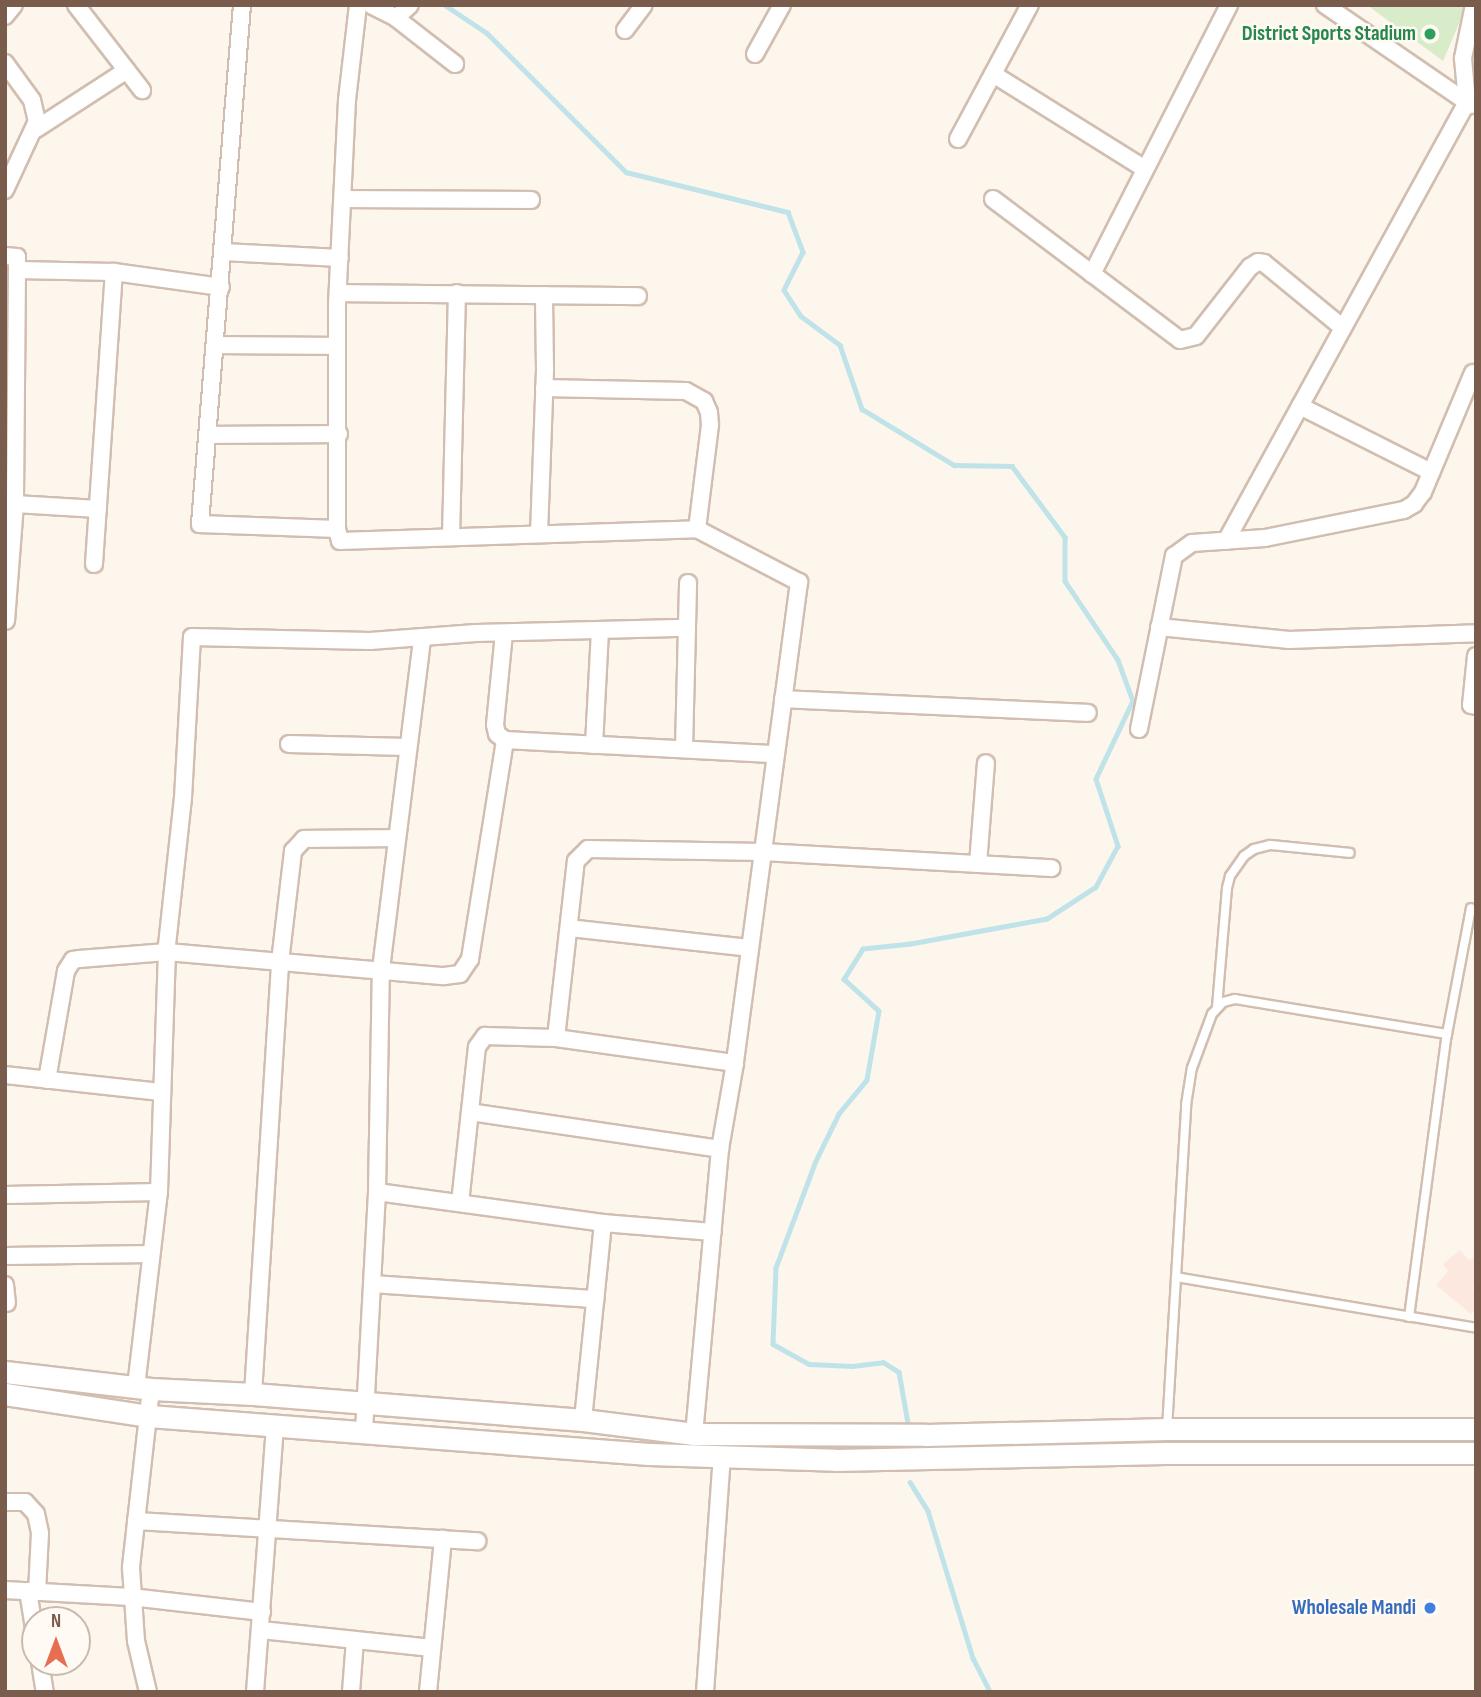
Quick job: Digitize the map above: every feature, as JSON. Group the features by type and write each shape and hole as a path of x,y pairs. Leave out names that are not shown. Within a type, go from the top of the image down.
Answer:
{"main road":[{"path":"5,1372 143,1388 583,1420 694,1434 899,1435 1167,1429 1476,1429"},
{"path":"5,1394 149,1416 722,1457 901,1460 1165,1453 1476,1453"},
{"path":"899,1435 901,1460"}],"street":[{"path":"5,16 14,5"},
{"path":"76,5 142,90"},
{"path":"242,5 217,345 200,524 337,529"},
{"path":"358,5 348,100 338,293 337,529 340,541 697,529 799,582 735,1063 720,1149 694,1434"},
{"path":"371,5 396,18 455,64"},
{"path":"396,18 410,5"},
{"path":"625,30 644,5"},
{"path":"755,54 782,5"},
{"path":"958,139 1030,5"},
{"path":"1092,274 1228,5"},
{"path":"1325,5 1471,106"},
{"path":"1226,541 1343,328 1471,106 1463,58 1474,5"},
{"path":"5,62 36,110 36,129 5,190"},
{"path":"36,129 127,70"},
{"path":"993,74 1145,169"},
{"path":"343,198 531,200"},
{"path":"993,198 1174,337 1188,340 1196,336 1250,267 1264,264 1343,328"},
{"path":"223,252 340,258"},
{"path":"5,256 17,257 15,503 6,621"},
{"path":"17,270 114,272 221,287"},
{"path":"94,564 114,272"},
{"path":"338,293 638,296"},
{"path":"451,537 457,293"},
{"path":"539,534 544,295"},
{"path":"217,345 337,346"},
{"path":"1139,729 1174,556 1192,543 1265,538 1404,510 1415,503 1432,472 1473,373"},
{"path":"544,388 686,391 704,401 709,412 710,425 697,529"},
{"path":"1300,406 1432,472"},
{"path":"208,435 339,433"},
{"path":"15,503 97,509"},
{"path":"684,749 688,583"},
{"path":"1159,627 1289,640 1476,633"},
{"path":"148,1692 136,1641 131,1597 136,1521 149,1416 143,1388 151,1254 159,1192 167,952 183,798 192,637 370,641 504,633 687,628"},
{"path":"594,745 600,630"},
{"path":"504,633 495,725 497,734 505,740 776,754"},
{"path":"364,1432 377,1192 381,969 422,638"},
{"path":"1476,656 1471,705 1476,706"},
{"path":"783,699 1088,713"},
{"path":"47,1080 63,979 70,964 79,959 167,952 452,976 460,974 467,966 505,740"},
{"path":"289,744 407,747"},
{"path":"978,864 986,763"},
{"path":"253,1394 280,962 295,847 312,839 396,838"},
{"path":"556,1038 576,861 589,849 763,852 1052,868"},
{"path":"569,928 750,948"},
{"path":"460,1203 477,1046 482,1039 497,1034 556,1038 735,1063"},
{"path":"5,1075 162,1093"},
{"path":"470,1112 720,1149"},
{"path":"5,1195 159,1192"},
{"path":"377,1192 603,1223 713,1232"},
{"path":"583,1420 603,1223"},
{"path":"5,1256 151,1254"},
{"path":"373,1284 596,1299"},
{"path":"5,1285 7,1303"},
{"path":"255,1692 270,1527 275,1425"},
{"path":"705,1692 722,1457"},
{"path":"5,1502 25,1502 36,1514 40,1533 32,1591 33,1606"},
{"path":"136,1521 477,1541"},
{"path":"428,1692 443,1539"},
{"path":"5,1590 131,1597 262,1612"},
{"path":"261,1630 432,1648"},
{"path":"351,1692 355,1640"}],"lane":[{"path":"1165,1453 1192,1068 1204,1028 1217,1007 1230,876 1244,856 1254,849 1270,845 1350,853"},
{"path":"1409,1317 1447,1034 1471,908"},
{"path":"1217,1007 1240,1000 1447,1034"},
{"path":"1176,1277 1476,1328"}],"shaded area":[{"path":"1460,1250 1469,1260 1476,1255 1476,1285 1472,1288 1476,1291 1476,1309 1471,1314 1436,1285 1448,1271 1443,1264"}],"green space":[{"name":"District Sports Stadium","path":"1367,5 1467,5 1443,61"}],"waterway":[{"path":"445,5 487,33 626,172 788,212 803,252 784,290 801,316 840,345 862,409 954,465 1012,466 1065,537 1065,581 1118,660 1133,701 1096,779 1118,846 1096,887 1047,919 911,944 863,949 844,979 879,1011 867,1080 839,1114 816,1161 776,1268 773,1344 809,1364 852,1366 883,1362 899,1372 909,1429"},
{"path":"910,1482 928,1511 973,1658 990,1692"}],"place":[{"name":"District Sports Stadium","path":"1430,34"},
{"name":"Wholesale Mandi","path":"1430,1608"}]}
